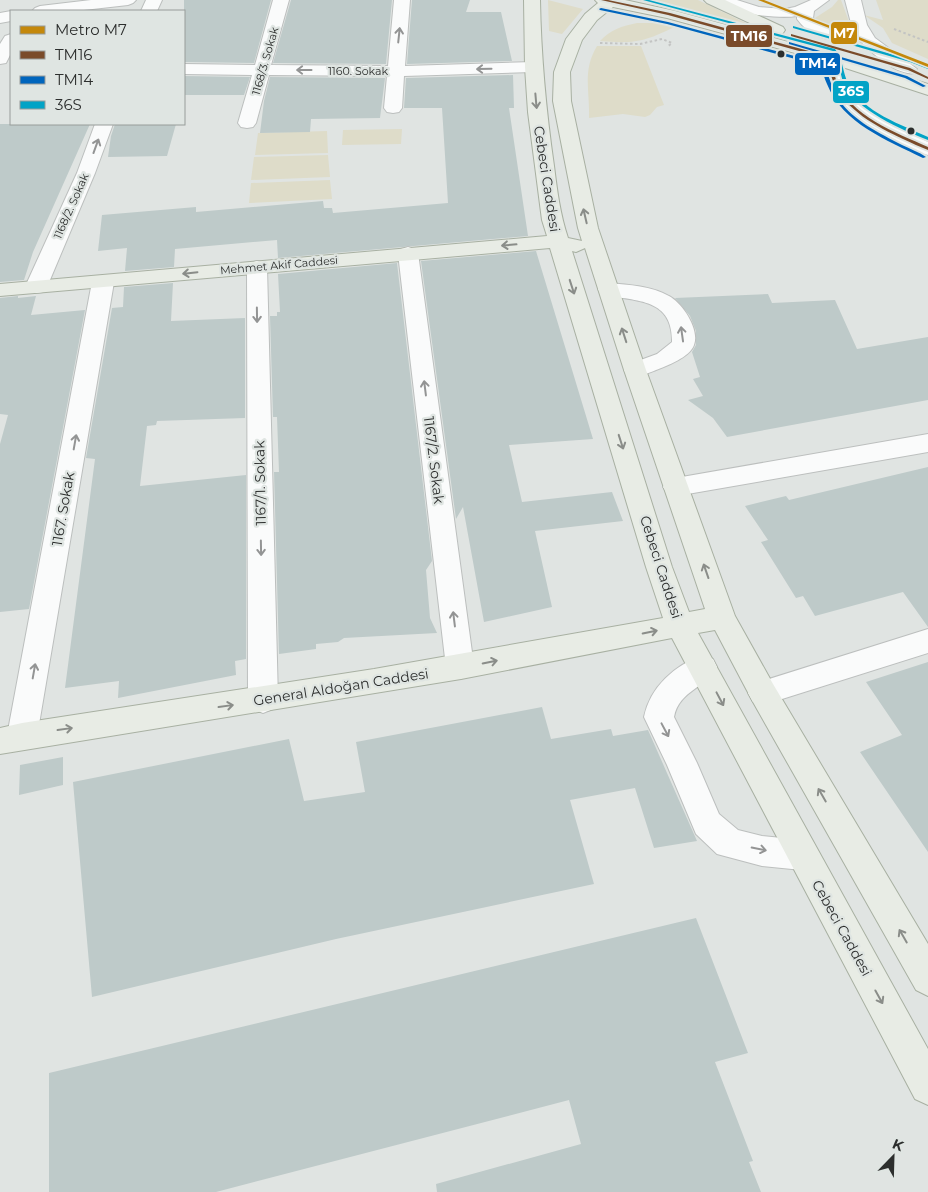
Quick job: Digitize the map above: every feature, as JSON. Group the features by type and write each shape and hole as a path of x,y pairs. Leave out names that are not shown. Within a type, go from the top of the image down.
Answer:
{"main road":[{"name":"Cebeci Caddesi","path":"532,0 533,68 550,210 557,241 659,567 680,626 802,856 928,1086"},
{"name":"Cebeci Caddesi","path":"609,0 591,17 574,39 562,72 562,101 586,218 599,262 722,617 928,978"},
{"path":"609,0 830,58 928,90"},
{"path":"712,0 777,30 822,46 909,69 928,78"},
{"path":"574,39 590,30 619,19 640,15 668,14"},
{"path":"557,241 577,246 589,252 599,262"},
{"name":"Mehmet Akif Caddesi","path":"0,290 557,241"},
{"name":"General Aldoğan Caddesi","path":"11,738 263,700 460,667 722,617"}],"street":[{"path":"48,10 128,0"},
{"name":"1168/3. Sokak","path":"247,123 281,0"},
{"path":"393,108 402,0"},
{"path":"722,0 740,7 768,12 791,13 806,10 821,0"},
{"path":"853,0 860,28 876,49 909,69"},
{"path":"806,10 805,19 814,29 841,35 852,34 860,28"},
{"path":"0,59 10,41"},
{"path":"830,58 836,82 845,97 860,113 928,149"},
{"name":"1160. Sokak","path":"185,69 395,71 533,68"},
{"name":"1168/2. Sokak","path":"36,287 86,173 104,125"},
{"name":"1167/2. Sokak","path":"408,253 460,667"},
{"name":"1167/1. Sokak","path":"256,267 263,700"},
{"name":"1167. Sokak","path":"11,738 103,282"},
{"path":"609,289 644,293 661,299 672,308 680,320 684,338 683,345 665,359 635,370"},
{"path":"676,487 928,444"},
{"path":"764,693 928,641"},
{"path":"703,667 677,684 661,706 659,717 682,763 708,824 729,843 802,856"}],"path":[{"path":"893,29 928,42"},
{"path":"574,39 599,43 640,44 662,39 672,43 667,47"}],"shaded area":[{"path":"548,0 583,9 562,34 549,31"},
{"path":"639,0 698,0 748,24 738,28"},
{"path":"838,0 841,0 851,27 837,31 824,27 815,18 832,7"},
{"path":"876,0 928,0 928,59 892,43 883,28 864,15 883,20"},
{"path":"637,23 676,26 656,36 639,41 600,41 617,29"},
{"path":"597,46 641,46 664,105 657,107 650,115 645,117 623,114 589,118 588,73 592,55"},
{"path":"402,129 401,144 342,145 343,130"},
{"path":"327,131 328,153 255,155 258,133"},
{"path":"328,155 330,177 251,180 254,157"},
{"path":"330,180 332,199 249,203 251,183"}],"building":[{"path":"184,0 271,0 254,63 185,62"},
{"path":"291,0 392,0 386,64 273,63"},
{"path":"412,0 470,0 466,12 501,12 512,61 407,64"},
{"path":"513,75 514,108 509,108 528,236 278,258 277,240 175,249 174,267 125,271 127,248 98,251 102,215 196,207 196,212 323,201 324,208 332,208 333,213 448,203 442,108 404,108 406,78"},
{"path":"185,76 250,77 244,95 185,95"},
{"path":"270,77 385,78 380,118 311,119 310,132 260,133 264,101"},
{"path":"0,124 90,125 33,252 24,280 0,282"},
{"path":"115,125 176,125 167,156 108,157"},
{"path":"536,251 593,439 509,445 522,502 612,492 623,521 535,531 552,607 484,622 463,507 456,519 421,261"},
{"path":"397,263 432,561 426,570 430,618 437,633 344,638 338,642 316,644 316,649 279,654 274,472 279,472 277,417 273,417 270,316 277,316 277,312 280,312 278,274"},
{"path":"173,283 171,321 245,318 245,418 157,421 156,425 147,426 140,486 246,475 246,659 235,661 236,675 118,698 119,681 65,688 95,459 86,458 112,308 123,307 124,287"},
{"path":"768,294 772,303 835,300 857,349 928,337 928,400 727,437 713,418 688,400 703,396 693,379 700,377 692,352 696,345 696,331 690,316 675,298"},
{"path":"18,296 18,298 36,296 31,315 85,310 29,609 0,612 0,444 8,415 0,414 0,298"},
{"path":"928,467 928,627 903,592 815,616 803,596 796,598 761,542 768,540 745,506 786,496 789,500"},
{"path":"928,662 928,852 860,752 902,735 866,682"},
{"path":"542,707 551,739 611,729 613,736 648,730 697,841 654,848 635,788 570,800 594,884 336,939 92,997 73,782 289,739 304,801 365,792 356,742"},
{"path":"63,757 63,785 19,795 20,765"},
{"path":"696,918 748,1053 715,1062 753,1161 749,1162 761,1192 437,1192 436,1184 581,1144 569,1100 216,1192 49,1192 49,1073"}],"metro line":[{"name":"M7","path":"760,0 928,66"}],"transit line":[{"name":"TM16","path":"603,0 669,14 830,58 835,81 851,105 888,130 928,149"},
{"name":"36S","path":"645,0 834,50 839,57 847,86 863,104 883,118 928,139"},
{"name":"TM14","path":"601,9 667,23 823,65 837,100 848,113 875,133 924,157"},
{"name":"36S","path":"794,27 911,61 928,68"},
{"name":"TM16","path":"792,35 909,69 928,78"},
{"name":"TM14","path":"790,43 906,77 924,86"}]}
